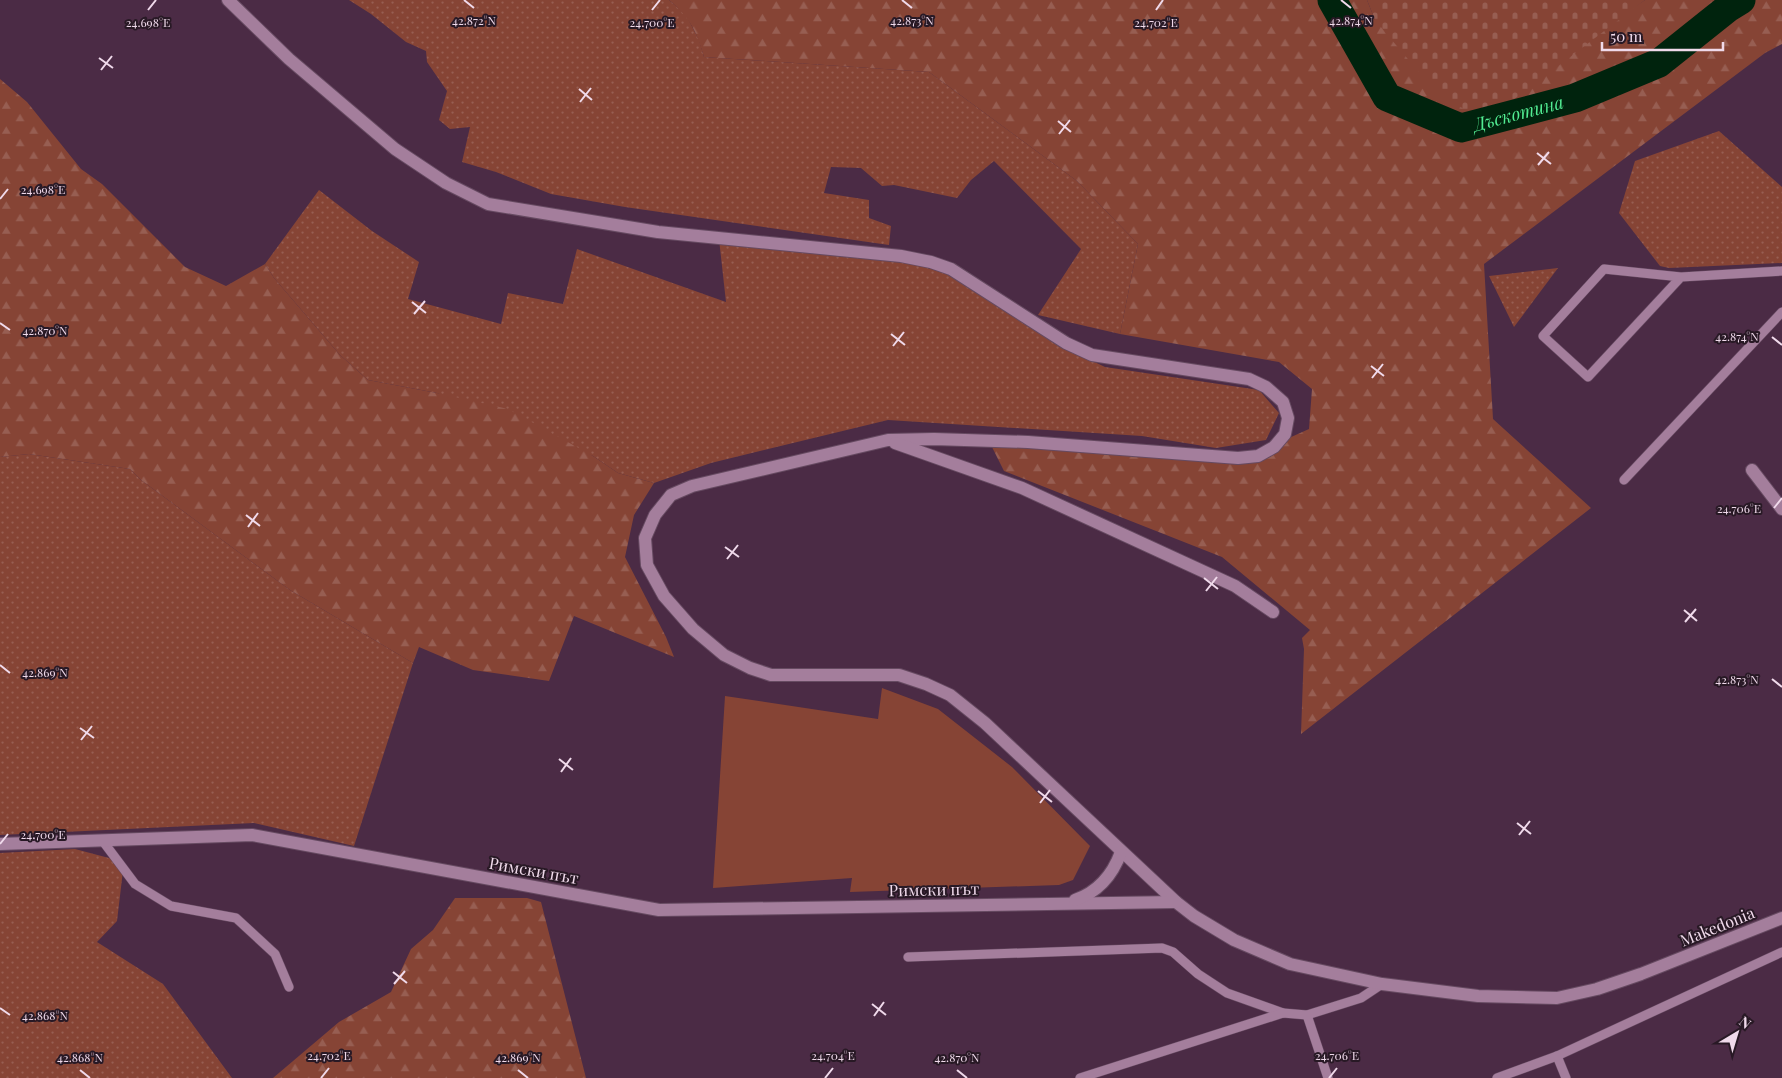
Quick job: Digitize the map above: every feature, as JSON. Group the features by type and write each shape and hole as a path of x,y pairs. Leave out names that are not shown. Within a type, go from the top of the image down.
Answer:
{"street":[{"name":"Makedonia","path":"228,0 289,59 395,149 446,184 488,204 658,232 901,256 931,262 951,269 1066,343 1092,355 1249,379 1266,387 1283,402 1288,418 1285,434 1274,447 1258,456 1238,458 1028,442 934,439 888,440 692,486 671,495 654,515 645,538 647,565 664,596 693,629 724,655 750,668 771,675 900,675 950,695 985,723 1176,902 1214,929 1234,940 1290,964 1382,984 1478,996 1557,998 1619,982 1782,918"},
{"path":"888,440 1022,488 1235,586 1273,612"},
{"path":"1752,470 1782,509"},
{"name":"Римски път","path":"0,844 252,835 659,910 1176,902"},
{"name":"Римски път","path":"1065,903 1088,894 1099,886 1113,870 1121,852"}],"lane":[{"path":"1681,277 1588,377 1543,336 1604,269 1681,277 1782,271"},
{"path":"1624,480 1782,312"},
{"path":"102,840 135,884 171,906 236,918 275,954 289,987"},
{"path":"908,957 1162,948 1173,952 1198,974 1227,992 1283,1013 1307,1015 1361,998 1382,984"},
{"path":"1497,1078 1557,1056 1782,952"},
{"path":"1080,1078 1283,1013"},
{"path":"1307,1015 1328,1078"},
{"path":"1557,1056 1566,1078"}],"green space":[{"path":"349,0 669,0 686,15 699,40 704,57 929,72 1077,181 1138,244 1120,334 1038,315 1081,249 994,161 971,180 957,198 894,185 882,186 861,168 831,167 824,193 869,200 869,218 891,226 889,245 625,207 551,194 496,172 462,162 470,127 450,129 439,120 447,91 427,62 426,51 406,42 371,14"},
{"path":"669,0 1367,0 1375,20 1636,6 1645,0 1782,0 1782,44 1765,53 1484,264 1493,419 1591,508 1301,734 1304,649 1302,638 1310,630 1222,557 1004,471 990,443 1249,456 1309,429 1312,389 1279,362 1120,334 1138,244 1077,181 929,72 704,57 691,25"},
{"path":"1367,0 1645,0 1520,95 1482,121 1433,89 1375,20"},
{"path":"0,79 27,102 81,169 102,184 185,267 226,286 265,264 274,278 340,355 368,380 508,409 593,456 618,473 654,483 634,515 625,557 666,637 674,657 574,616 549,681 473,670 419,647 413,663 290,590 141,480 130,469 29,454 0,457"},
{"path":"1719,131 1782,187 1782,263 1669,268 1660,266 1619,213 1635,161"},
{"path":"319,190 372,231 419,262 408,299 501,324 508,293 563,304 577,249 726,302 719,239 884,255 951,275 1053,342 1105,367 1259,390 1279,413 1266,440 1216,448 1142,436 888,420 711,463 654,483 618,473 593,456 437,393 368,380 340,355 274,278 265,264"},
{"path":"1558,268 1514,327 1489,276"},
{"path":"29,454 130,469 141,480 290,590 413,663 354,846 254,823 0,835 0,457"},
{"path":"882,688 938,709 1012,767 1090,846 1073,880 1059,885 850,892 852,878 713,888 725,696 878,719"},
{"path":"75,849 124,862 117,921 97,942 163,984 232,1078 0,1078 0,853"},
{"path":"455,898 527,898 541,902 586,1078 273,1078 339,1022 391,992 411,949 433,930"}],"waterway":[{"name":"Дъскотина","path":"1332,0 1387,97 1461,128 1575,98 1659,63 1728,8 1741,0"}]}
